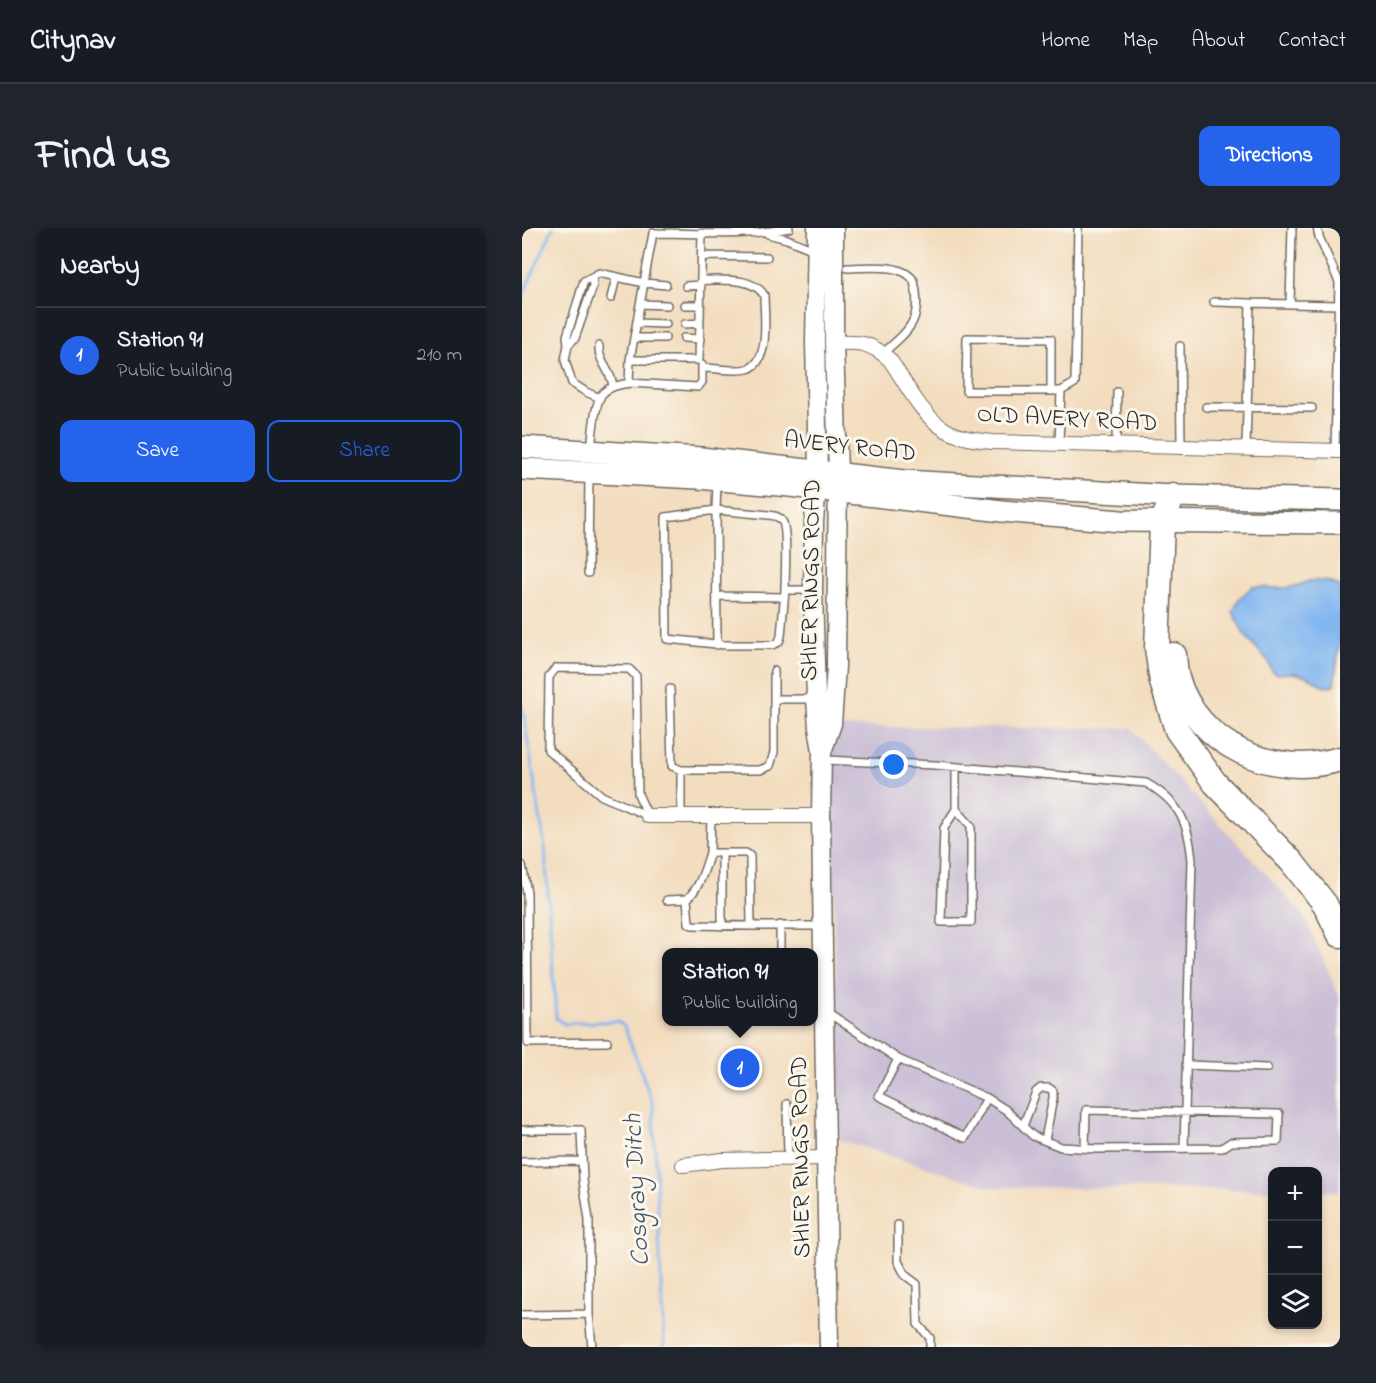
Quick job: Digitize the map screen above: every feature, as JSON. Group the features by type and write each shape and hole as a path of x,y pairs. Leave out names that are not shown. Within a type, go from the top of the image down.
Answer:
{"highway":[{"path":"1173,496 1157,648 1162,682 1177,730 1215,783 1291,861 1324,904 1340,935"},
{"path":"1170,523 1172,646 1177,677 1185,698 1198,717 1211,732 1228,745 1246,755 1264,761 1289,765 1328,763 1340,759"}],"main road":[{"name":"SHIER RINGS ROAD","path":"817,228 815,343 826,482 835,684 832,724 822,755"},
{"name":"SHIER RINGS ROAD","path":"829,1347 822,755 816,699 814,522 826,482 834,342 834,228"},
{"name":"AVERY ROAD","path":"522,447 701,458 826,482 1002,511 1170,523 1340,523"},
{"name":"AVERY ROAD","path":"522,469 717,480 904,481 1173,496 1340,500"},
{"path":"816,590 822,662 827,674 835,684"}],"street":[{"path":"834,342 863,343 883,353"},
{"name":"OLD AVERY ROAD","path":"883,353 925,412 946,430 959,436 992,442 1337,451"},
{"path":"648,816 821,816"},
{"path":"683,1165 722,1160 825,1158"}],"lane":[{"path":"629,383 630,360 653,233 762,232 789,228"},
{"path":"1051,391 1051,339 1049,337 967,338 966,391 1051,391 1061,391 1075,383 1078,228"},
{"path":"1290,304 1292,228"},
{"path":"1317,228 1339,282"},
{"path":"762,232 787,238 817,251"},
{"path":"588,573 590,451 602,394 613,386 629,383 698,387 702,382 704,368 699,360 702,233"},
{"path":"702,256 767,257"},
{"path":"847,268 896,269 905,271 914,280 916,304 912,325 883,353"},
{"path":"600,398 572,383 566,360 568,345 575,338 593,286 592,277 599,273 616,278 666,285"},
{"path":"1337,451 1340,273"},
{"path":"611,298 616,278"},
{"path":"686,286 701,283 744,282 759,288 764,295 763,353 759,362 747,369 704,368"},
{"path":"1214,302 1339,305"},
{"path":"1246,449 1250,303"},
{"path":"640,304 667,305"},
{"path":"685,305 700,305"},
{"path":"637,323 666,324"},
{"path":"684,324 700,323"},
{"path":"634,338 665,338"},
{"path":"684,338 700,339"},
{"path":"599,346 598,355 612,377 613,386"},
{"path":"1180,346 1181,447"},
{"path":"630,360 699,360"},
{"path":"1059,444 1061,391"},
{"path":"1116,446 1118,392"},
{"path":"1206,407 1312,408"},
{"path":"717,480 717,645"},
{"path":"716,510 777,516 783,522 785,594 779,642 772,645 717,645 667,639 666,517 716,510"},
{"path":"717,596 785,594 816,590"},
{"path":"556,668 629,669 636,676 638,794 648,816 602,796 548,750 549,677 556,668"},
{"path":"670,689 672,766 681,770 759,770 770,766 774,752 774,671"},
{"path":"774,699 816,699"},
{"path":"822,755 1146,783 1160,791 1182,816 1190,836 1192,861 1184,1148"},
{"path":"956,767 956,809 944,828 941,922 971,922 971,826 956,809"},
{"path":"681,770 681,816"},
{"path":"711,816 710,853 700,884 687,899 689,923 692,926 824,926"},
{"path":"710,853 750,856 751,926"},
{"path":"722,853 722,926"},
{"path":"522,865 527,893 525,1043 607,1042"},
{"path":"667,900 687,899"},
{"path":"780,925 780,948"},
{"path":"824,1010 898,1059 987,1098 1006,1110 1033,1136 1061,1146 1086,1148 1222,1148 1231,1142 1278,1141 1279,1114 1086,1110 1086,1148"},
{"path":"898,1059 879,1096 965,1138 987,1098"},
{"path":"1186,1065 1267,1068"},
{"path":"1023,1126 1036,1092 1041,1088 1049,1088 1053,1091 1053,1098 1045,1140"},
{"path":"787,1104 788,1159"},
{"path":"522,1130 581,1130 583,1180 589,1220 589,1314 592,1347"},
{"path":"522,1162 582,1161"},
{"path":"898,1225 898,1261 905,1275 917,1284 918,1324 930,1338 930,1347"},
{"path":"522,1315 589,1314"}],"shaded area":[{"path":"829,727 1131,728 1303,914 1340,998 1340,1191 1322,1191 1322,1167 1268,1167 1268,1190 989,1187 840,1140"}],"water":[{"path":"1309,581 1326,581 1340,586 1340,641 1334,685 1325,687 1307,676 1294,673 1277,674 1272,671 1268,661 1244,634 1233,612 1239,599 1252,587 1287,588"}],"waterway":[{"name":"Cosgray Ditch","path":"522,297 553,228"},
{"name":"Cosgray Ditch","path":"522,705 545,848 556,1018 564,1024 617,1021 624,1026 653,1104 664,1347"}],"place":[{"name":"Station 91","path":"740,1068"}]}
